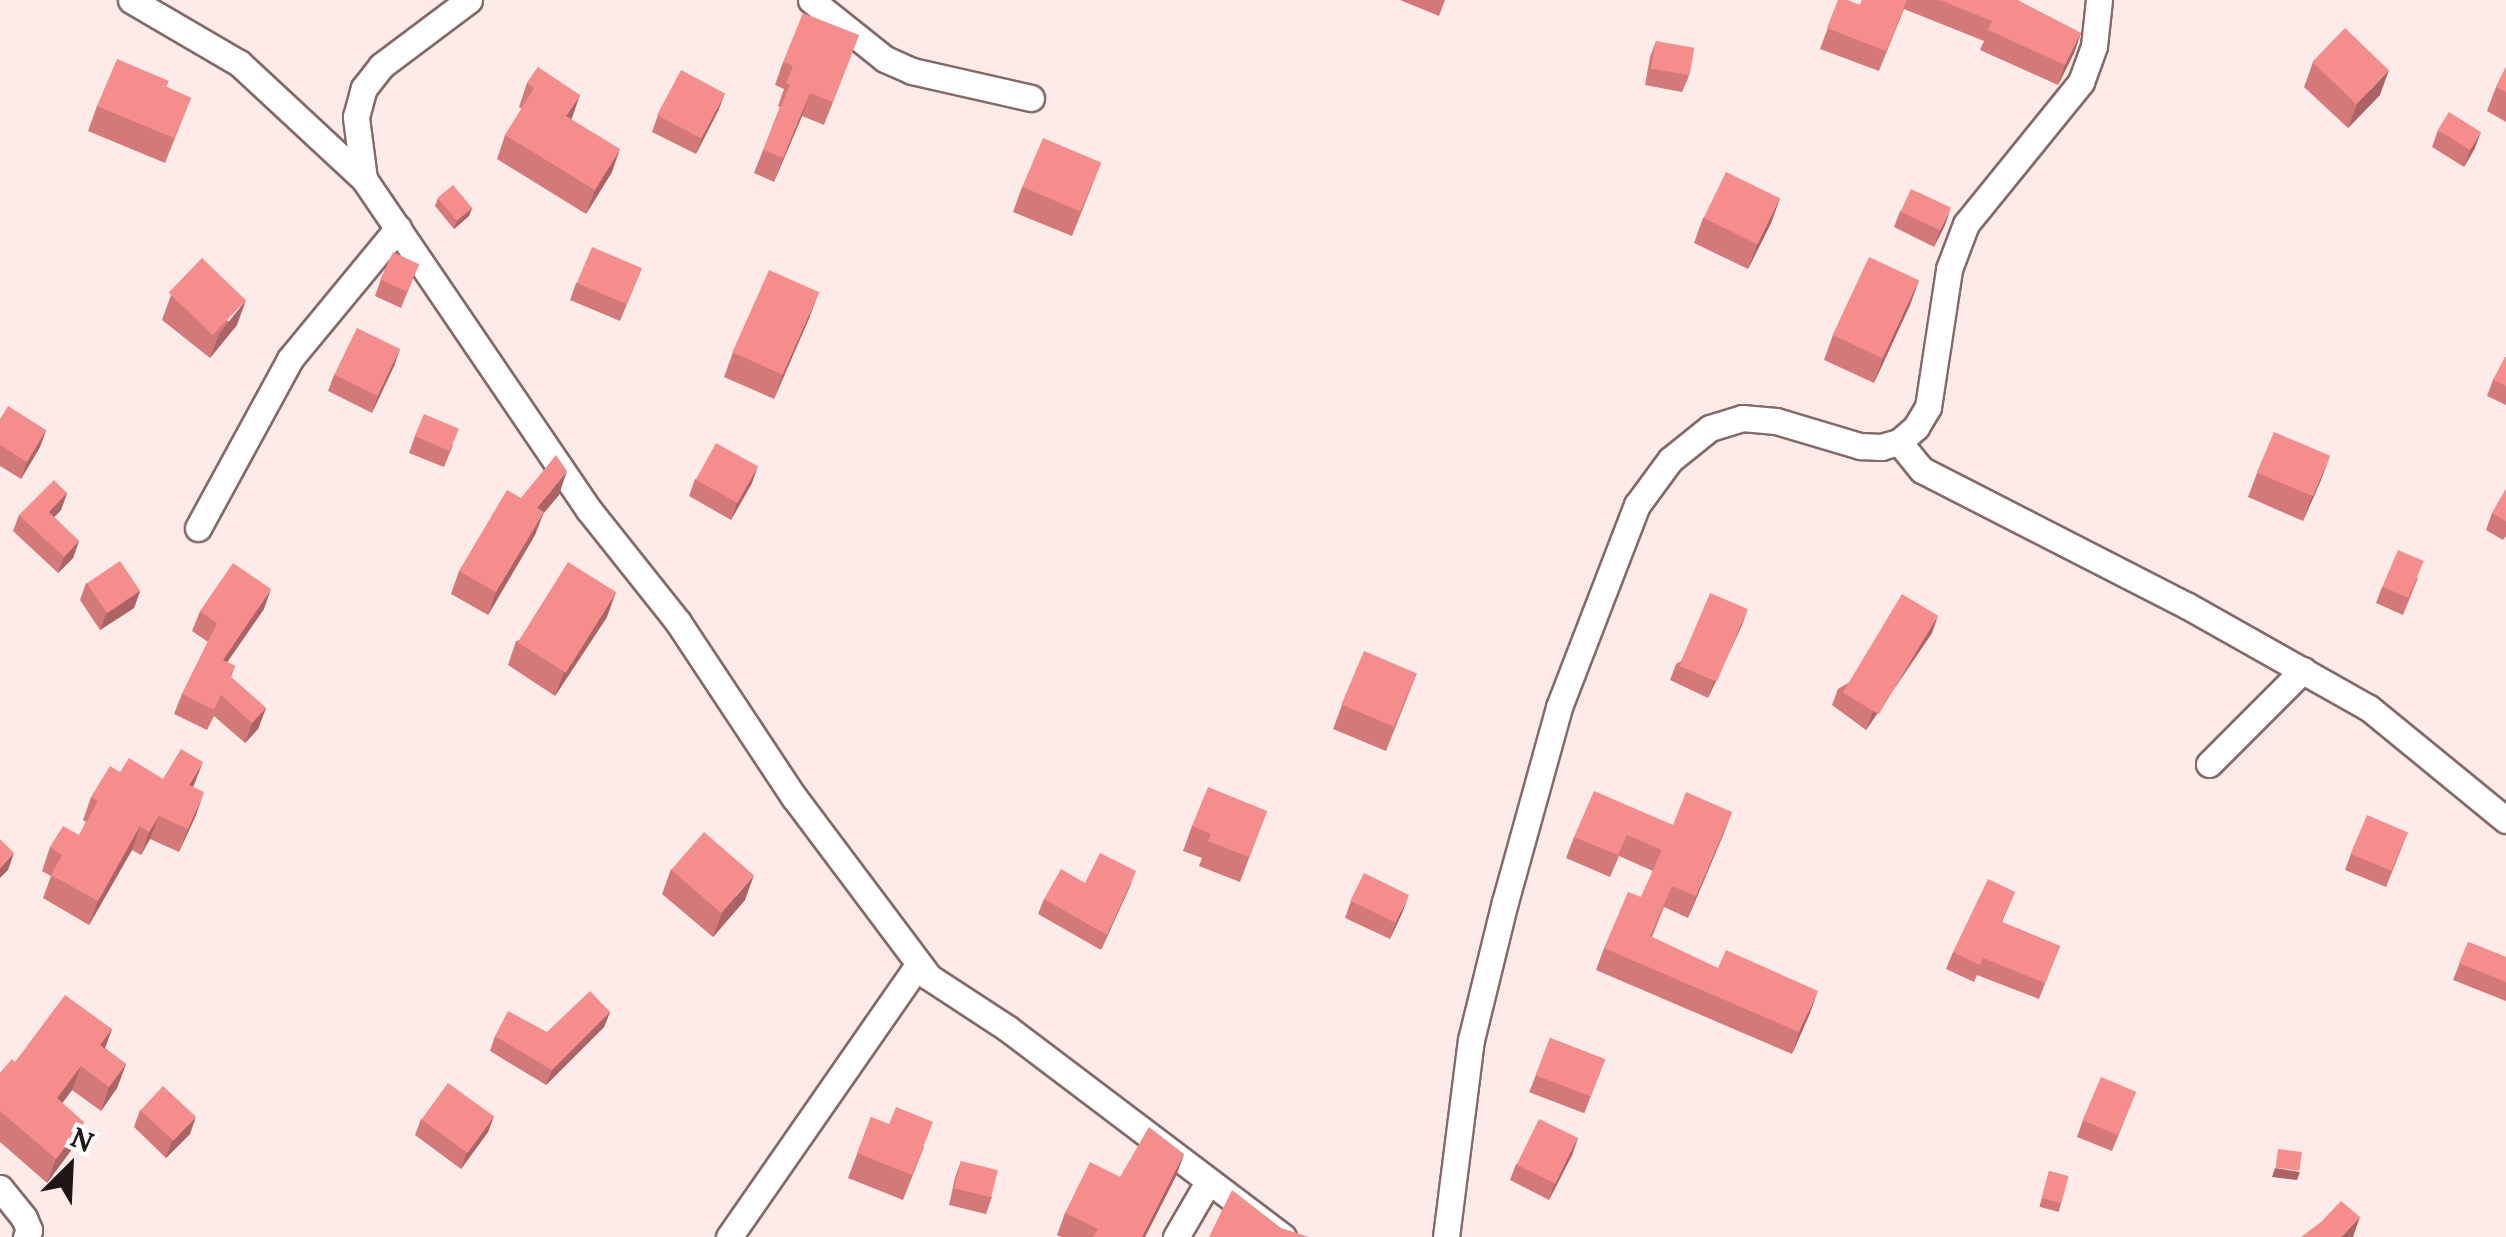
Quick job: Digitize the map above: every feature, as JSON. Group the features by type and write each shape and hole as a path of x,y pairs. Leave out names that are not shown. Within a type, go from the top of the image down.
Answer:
{"street":[{"path":"131,0 239,63 364,180 589,510 678,622 794,797 918,965 1283,1237"},
{"path":"364,180 356,117 364,88 381,66 469,0"},
{"path":"811,0 884,58 912,71 1031,98"},
{"path":"1446,1237 1471,1040 1505,902 1558,708 1637,504 1670,460 1710,428 1742,418 1776,421 1860,446 1899,442 1916,427 1928,407 1949,268 1966,224 2081,82 2094,46 2099,0"},
{"path":"198,528 290,359 398,228"},
{"path":"1899,442 1922,470 2369,708 2506,820"},
{"path":"2209,764 2303,670"},
{"path":"729,1237 918,965"},
{"path":"1176,1237 1208,1182"},
{"path":"0,1188 24,1218 30,1230 26,1237"}],"building":[{"path":"1838,0 1860,5 1862,0 1907,0 1886,51 1827,28"},
{"path":"1940,0 2017,0 2081,33 2065,65 1988,30 1992,21"},
{"path":"803,13 859,35 833,102 810,93 783,158 763,150 790,85 786,83 793,66 783,62"},
{"path":"2345,28 2389,70 2356,104 2312,62"},
{"path":"1656,41 1694,48 1690,75 1651,69"},
{"path":"117,59 169,81 166,87 191,98 174,138 97,106"},
{"path":"538,67 580,95 566,116 620,149 595,190 505,135 534,88 527,83"},
{"path":"2506,67 2506,92 2496,87"},
{"path":"681,70 725,93 701,139 657,115"},
{"path":"2449,112 2481,132 2470,150 2438,130"},
{"path":"1043,138 1101,163 1080,211 1022,187"},
{"path":"1726,172 1780,198 1758,244 1704,218"},
{"path":"453,185 472,208 457,221 438,198"},
{"path":"1911,189 1951,208 1940,230 1900,212"},
{"path":"592,247 642,268 626,304 577,283"},
{"path":"393,252 419,264 407,291 380,279"},
{"path":"1869,257 1919,280 1883,358 1833,335"},
{"path":"202,258 246,300 213,335 169,293"},
{"path":"769,270 819,292 783,375 732,352"},
{"path":"357,328 400,349 377,396 334,375"},
{"path":"2506,357 2506,386 2493,380"},
{"path":"8,406 46,430 27,462 0,445 0,419"},
{"path":"424,414 459,429 450,451 415,436"},
{"path":"2274,432 2330,456 2313,496 2257,473"},
{"path":"716,443 758,466 738,503 696,480"},
{"path":"556,455 567,471 537,508 544,512 496,592 459,571 507,490 521,498"},
{"path":"54,480 67,493 49,512 79,541 64,557 19,515"},
{"path":"2506,489 2506,521 2492,513"},
{"path":"2398,550 2424,561 2408,598 2382,587"},
{"path":"120,561 140,591 107,613 87,583"},
{"path":"568,562 616,592 566,673 518,643"},
{"path":"233,563 271,589 223,660 235,666 230,676 266,708 252,723 221,695 214,710 182,694 217,623 200,611"},
{"path":"1710,593 1748,609 1717,682 1679,666"},
{"path":"1902,594 1938,616 1879,714 1843,693"},
{"path":"1364,651 1416,673 1394,727 1341,704"},
{"path":"181,749 203,762 189,785 204,792 188,829 159,816 149,832 140,826 98,901 51,875 62,855 50,847 63,826 79,835 98,801 91,797 110,766 120,772 129,758 163,779"},
{"path":"1208,787 1267,811 1249,857 1208,841 1211,834 1192,826"},
{"path":"1594,791 1673,825 1686,792 1732,812 1696,896 1672,886 1650,936 1718,968 1726,950 1818,991 1799,1032 1604,948 1628,892 1641,897 1662,850 1627,835 1618,855 1574,837"},
{"path":"2367,815 2408,832 2391,871 2351,854"},
{"path":"704,832 754,875 721,913 671,870"},
{"path":"0,839 14,853 0,868"},
{"path":"1100,853 1136,871 1107,935 1044,899 1061,869 1085,883"},
{"path":"1364,873 1409,895 1395,923 1350,901"},
{"path":"1988,879 2015,892 2001,922 2060,946 2045,983 1983,958 1980,965 1953,952"},
{"path":"2468,942 2506,957 2506,982 2459,963"},
{"path":"590,991 610,1012 552,1070 495,1036 508,1011 547,1032"},
{"path":"65,995 112,1029 100,1045 126,1064 109,1087 81,1066 57,1098 84,1122 56,1159 0,1111 0,1073 12,1059 15,1062"},
{"path":"1550,1038 1605,1059 1591,1096 1536,1075"},
{"path":"2101,1077 2136,1092 2118,1135 2083,1120"},
{"path":"448,1083 494,1117 468,1153 422,1119"},
{"path":"163,1086 196,1117 173,1141 140,1110"},
{"path":"896,1107 933,1122 912,1175 857,1153 871,1117 889,1124"},
{"path":"1539,1119 1578,1138 1555,1184 1517,1165"},
{"path":"1149,1127 1184,1154 1142,1237 1093,1237 1098,1229 1065,1213 1090,1162 1120,1177"},
{"path":"2278,1149 2302,1152 2300,1171 2276,1168"},
{"path":"961,1161 998,1170 991,1197 954,1188"},
{"path":"2049,1171 2068,1176 2061,1203 2042,1198"},
{"path":"1232,1190 1281,1228 1309,1237 1209,1237"},
{"path":"2341,1201 2360,1217 2341,1237 2301,1237 2321,1222"}]}
